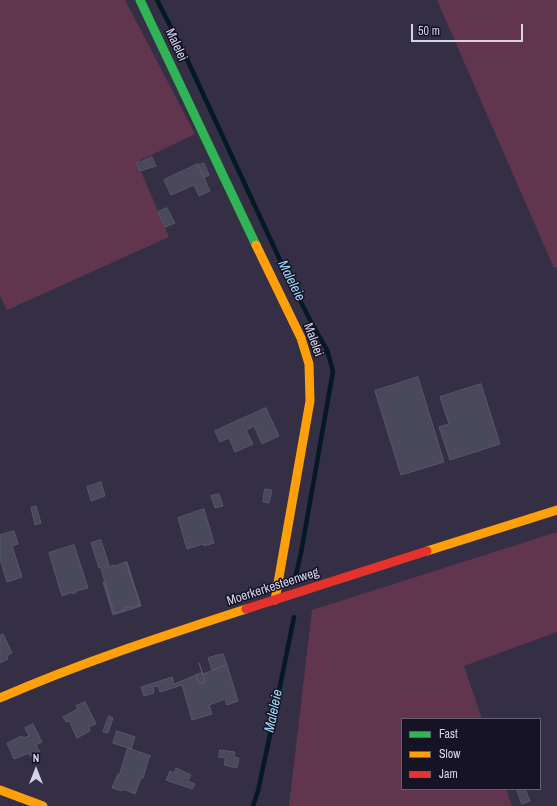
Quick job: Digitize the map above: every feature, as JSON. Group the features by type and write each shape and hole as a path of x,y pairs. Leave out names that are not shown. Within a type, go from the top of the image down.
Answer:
{"street":[{"name":"Malelei","path":"140,0 290,315 309,364 310,386 307,422 275,600"},
{"name":"Moerkerkesteenweg","path":"0,698 90,660 155,638 557,510"},
{"path":"0,790 43,806"}],"shaded area":[{"path":"0,0 125,0 195,134 137,162 169,237 7,310 0,296"},
{"path":"437,0 557,0 557,267 554,268"},
{"path":"557,532 557,632 464,666 482,718 401,718 401,790 506,790 512,806 289,806 312,610"}],"building":[{"path":"152,157 156,166 140,171 136,162"},
{"path":"204,163 209,175 204,178 198,166"},
{"path":"198,164 210,191 199,196 194,185 171,195 164,180"},
{"path":"167,208 175,223 165,227 158,212"},
{"path":"418,377 444,462 401,475 375,391"},
{"path":"481,384 500,444 450,460 439,427 449,424 440,397"},
{"path":"266,408 279,436 262,444 254,426 246,430 253,444 235,452 229,438 220,442 215,431"},
{"path":"101,482 105,496 91,501 87,487"},
{"path":"265,489 272,490 269,503 263,502"},
{"path":"219,494 223,506 215,508 211,496"},
{"path":"36,506 41,523 35,525 31,508"},
{"path":"204,509 214,543 204,546 203,544 187,549 178,518"},
{"path":"14,531 18,544 12,546 22,577 7,582 0,562 0,535"},
{"path":"101,540 109,565 99,568 91,543"},
{"path":"74,545 88,588 76,591 77,592 73,594 73,592 62,596 49,553"},
{"path":"126,562 140,605 131,608 130,606 125,608 125,610 114,613 101,569"},
{"path":"126,562 141,606 113,615 103,582 105,582 114,613 125,610 125,608 130,606 131,608 140,605"},
{"path":"3,634 12,653 7,656 8,659 0,663 0,636"},
{"path":"223,654 227,665 212,670 208,658"},
{"path":"199,663 203,674 227,665 238,701 227,705 225,699 209,705 212,714 192,720 182,685 160,692 158,686 153,687 154,693 144,696 141,687 172,677 174,684 196,675 199,684 205,682"},
{"path":"202,673 205,682 199,684 196,675"},
{"path":"85,702 96,724 89,727 90,731 77,738 69,721 66,722 63,717 78,709 76,706"},
{"path":"109,716 113,718 108,733 103,732"},
{"path":"33,724 42,742 36,745 40,752 30,756 29,753 14,759 7,743 22,736 23,738 29,736 25,728"},
{"path":"117,731 135,737 131,749 113,743"},
{"path":"128,748 151,756 149,757 143,778 141,778 135,794 123,789 122,791 112,788 118,774 119,775"},
{"path":"220,750 235,752 234,757 239,758 237,768 224,765 226,758 219,757"},
{"path":"176,768 191,775 188,781 195,784 192,789 166,780 170,771 174,773"},
{"path":"517,790 525,790 530,801 522,804"}],"waterway":[{"name":"Maleleie","path":"157,0 185,55 280,260 311,322 327,350 333,371 301,553 295,579"},
{"name":"Maleleie","path":"253,806 258,791 294,617"}],"traffic: fast":[{"path":"140,0 256,245"}],"traffic: slow":[{"path":"256,245 301,338 309,364 310,401 275,600"},
{"path":"427,551 557,510"},
{"path":"0,698 91,662 246,609"},
{"path":"0,790 43,806"}],"traffic: jam":[{"path":"246,609 427,551"}]}
